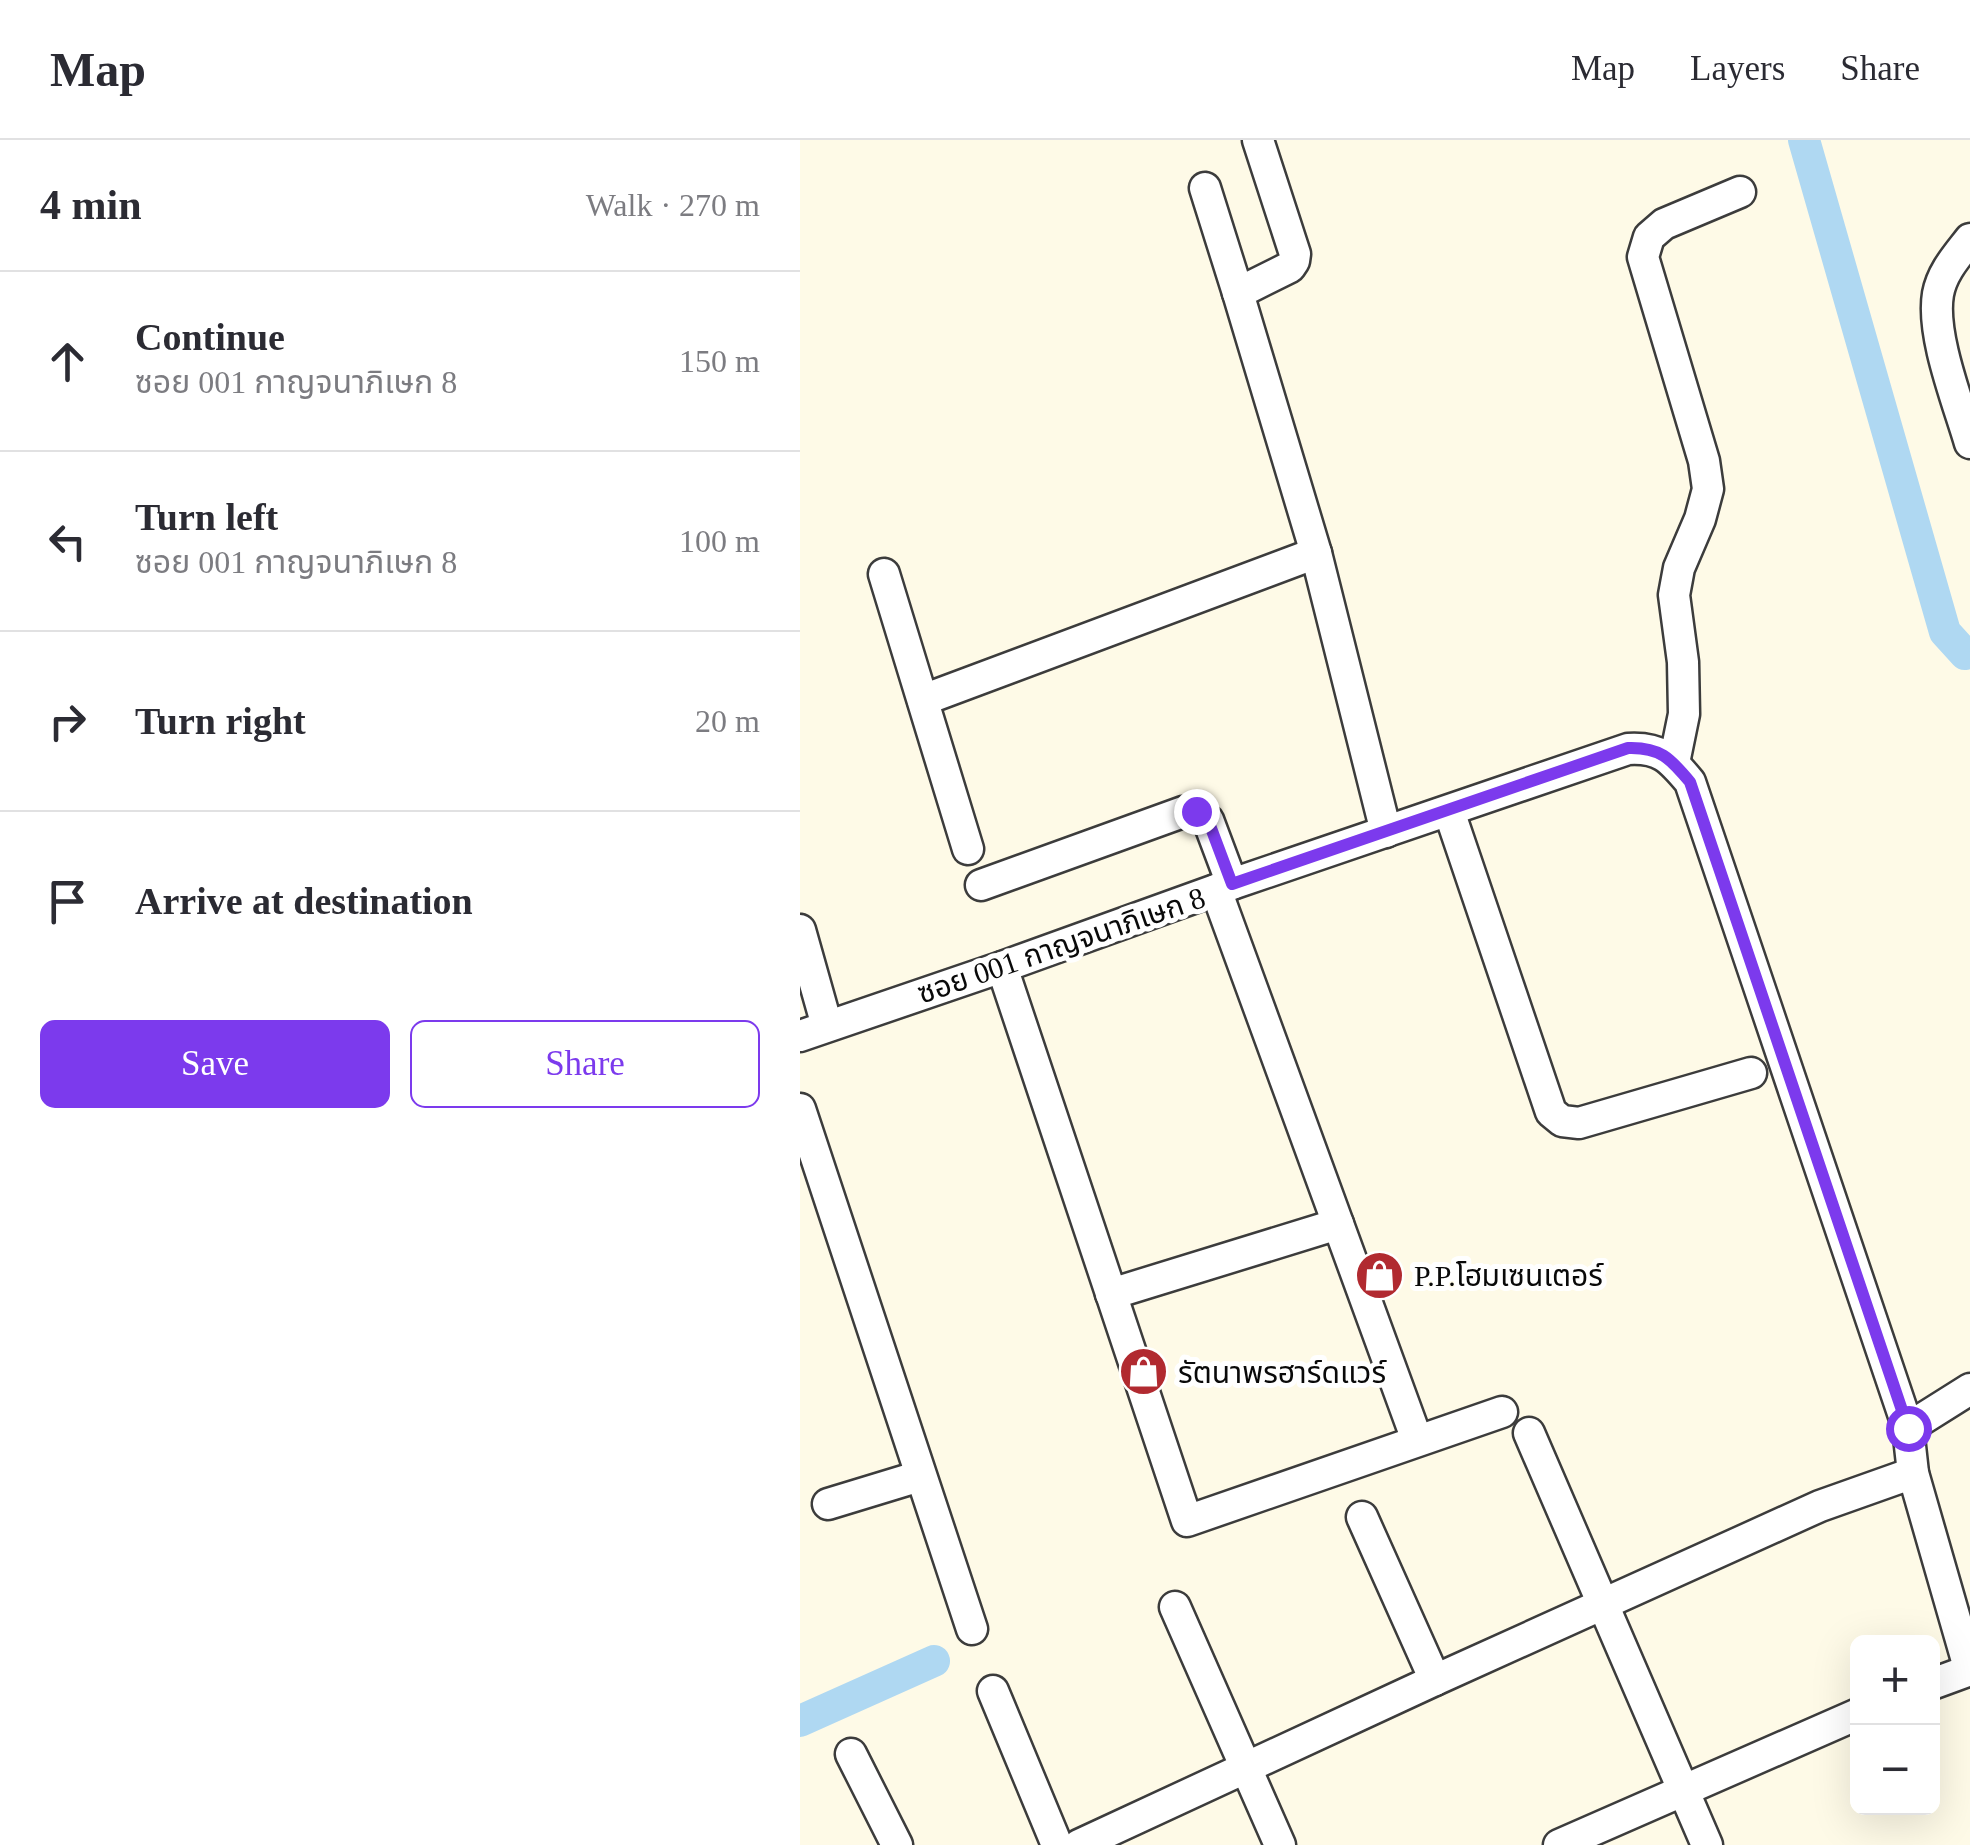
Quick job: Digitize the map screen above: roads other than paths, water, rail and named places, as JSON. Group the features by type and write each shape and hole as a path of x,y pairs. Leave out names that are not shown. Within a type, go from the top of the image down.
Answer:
{"street":[{"path":"1238,293 1294,262 1295,254 1258,140"},
{"path":"1205,188 1316,554 1386,832"},
{"path":"1740,192 1664,224 1649,237 1643,257 1704,461 1708,488 1674,595 1683,662 1684,714 1674,763 1690,782 1908,1428 1913,1473 1970,1670 1940,1681"},
{"path":"1970,240 1948,267 1938,294 1938,332 1970,442"},
{"path":"923,700 1316,554"},
{"path":"884,574 968,848"},
{"name":"ซอย 001 กาญจนาภิเษก 8","path":"813,1031 1628,748 1661,753 1674,763"},
{"path":"981,885 1183,812 1196,811 1208,820 1224,887 1338,1224 1418,1440"},
{"path":"1449,811 1551,1112 1562,1121 1579,1123 1750,1073"},
{"path":"800,930 813,1031"},
{"path":"1002,967 1187,1522 1502,1412"},
{"path":"800,1109 972,1629"},
{"path":"1111,1294 1338,1224"},
{"path":"1908,1428 1970,1389"},
{"path":"1528,1433 1707,1845"},
{"path":"1079,1845 1820,1506 1913,1473"},
{"path":"828,1504 920,1476"},
{"path":"1362,1517 1435,1680"},
{"path":"1176,1607 1280,1845"},
{"path":"993,1691 1058,1845"},
{"path":"1559,1845 1850,1717"},
{"path":"851,1754 897,1845"}],"waterway":[{"path":"1804,140 1945,632 1965,654 1970,653"},
{"path":"800,1721 934,1661"}],"place":[{"name":"P.P.โฮมเซนเตอร์","path":"1379,1275"},
{"name":"รัตนาพรฮาร์ดแวร์","path":"1143,1372"}]}
